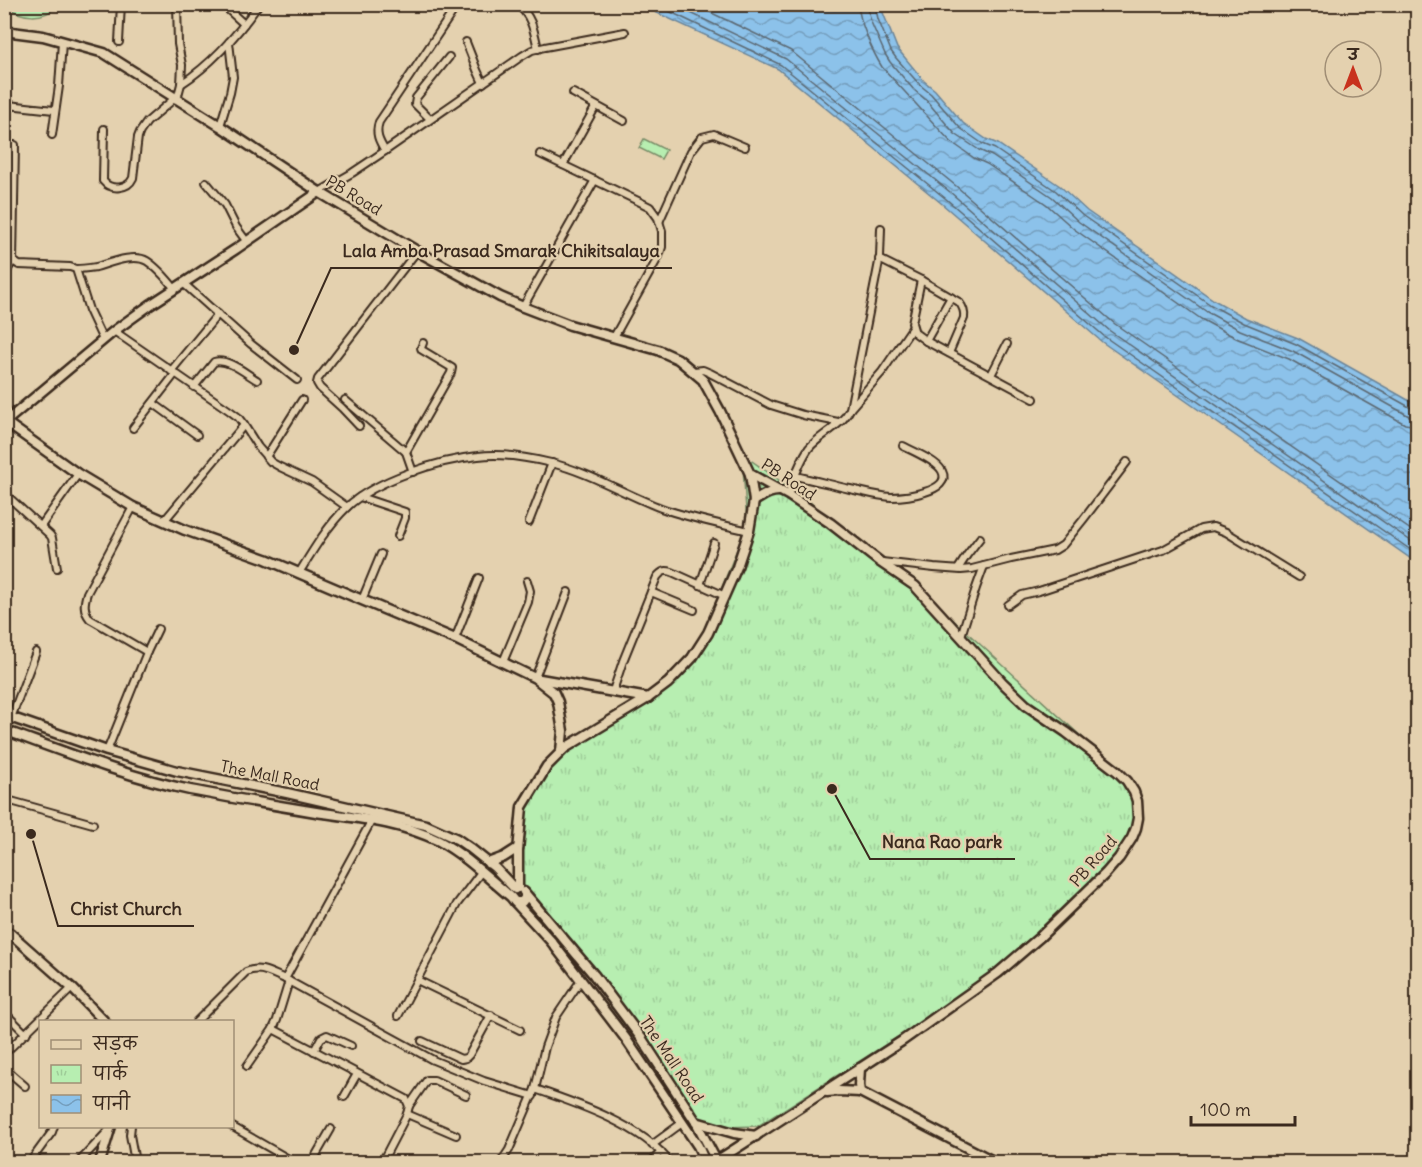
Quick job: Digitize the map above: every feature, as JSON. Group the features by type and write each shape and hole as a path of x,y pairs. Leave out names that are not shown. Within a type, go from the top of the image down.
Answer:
{"street":[{"path":"119,42 121,4"},
{"path":"104,129 103,182 111,187 127,186 133,178 138,137 143,127 176,99 181,84 182,65 178,44 177,4"},
{"path":"222,4 244,24"},
{"path":"181,84 198,72 229,42 259,4"},
{"path":"385,151 376,133 379,122 458,4"},
{"path":"517,4 530,19 538,49"},
{"name":"PB Road","path":"4,32 43,36 104,53 319,192 417,251 500,297 570,325 658,350 678,359 703,380 750,474 830,523 915,586 1026,705 1117,771 1134,792 1138,818 1136,828 1119,858 1032,945 998,973 902,1041 716,1162"},
{"path":"561,751 563,730 558,702 554,693 536,678 455,639 299,573 133,507 78,474 5,422 114,331 319,192 385,151 522,56 538,49 625,32"},
{"path":"51,135 62,42"},
{"path":"220,126 233,77 229,42"},
{"path":"466,42 483,83"},
{"path":"430,119 415,104 416,98 449,57"},
{"path":"573,93 624,121"},
{"path":"4,103 54,110"},
{"path":"563,165 596,106"},
{"path":"659,222 691,151 702,137 714,134 745,147"},
{"path":"4,275 13,261 15,145"},
{"path":"540,154 650,207 659,222 663,239 659,256 614,337"},
{"path":"523,307 595,180"},
{"path":"206,183 225,205 247,242"},
{"path":"754,501 777,491 784,493 810,448 848,414 879,259 881,228"},
{"path":"359,426 320,388 318,380 417,251"},
{"path":"13,261 19,265 76,269 93,268 119,260 137,258 146,260 175,289"},
{"path":"879,259 921,280 962,305 965,314 950,353"},
{"path":"76,269 89,310 103,340"},
{"path":"850,409 882,372 912,328 921,280"},
{"path":"183,283 297,380"},
{"path":"926,341 951,297"},
{"path":"133,428 218,314"},
{"path":"912,328 926,341 1034,399"},
{"path":"114,331 238,417 266,457 280,467 312,482 347,507"},
{"path":"406,452 452,368 422,350 423,343"},
{"path":"991,375 1007,344"},
{"path":"194,387 218,360 226,361 257,380"},
{"path":"694,371 703,370 753,396 787,410 838,422"},
{"path":"266,457 302,400"},
{"path":"345,400 406,452 413,472"},
{"path":"153,403 197,435"},
{"path":"164,521 244,425"},
{"path":"795,476 874,495 890,496 918,495 940,484 944,476 938,465 903,446"},
{"path":"299,573 330,527 347,507 360,497 413,472 446,462 478,456 502,455 552,463 660,508 749,531"},
{"path":"880,562 972,569 1059,548 1127,462"},
{"path":"529,522 552,463"},
{"path":"41,526 78,474"},
{"path":"517,894 521,813 524,802 547,766 561,751 648,698 675,678 695,655 708,633 737,567 749,531 754,501 750,474"},
{"path":"4,493 52,538 57,568"},
{"path":"360,497 405,512 398,536"},
{"path":"133,507 87,593 84,603 86,613 90,618 147,652"},
{"path":"1008,605 1022,595 1163,550 1201,529 1213,527 1226,532 1299,577"},
{"path":"958,569 980,538"},
{"path":"700,585 714,543"},
{"path":"362,600 381,554"},
{"path":"961,636 984,566"},
{"path":"613,691 657,577 663,571 672,572 725,596"},
{"path":"455,639 479,578"},
{"path":"503,662 528,602 530,591 527,581"},
{"path":"536,678 568,592"},
{"path":"651,592 694,610"},
{"path":"107,751 158,629"},
{"path":"8,717 36,652"},
{"path":"536,678 648,698"},
{"name":"The Mall Road","path":"8,717 107,751 177,771 277,791 374,817 438,841 453,850 481,872 517,894 626,1039 698,1146 705,1162"},
{"name":"The Mall Road","path":"4,730 88,760 173,786 260,803 426,825 440,830 470,848 488,863 594,975 642,1039 696,1122 716,1162"},
{"path":"173,786 177,771"},
{"path":"4,799 93,824"},
{"path":"247,1066 273,1029 280,1014 287,980 374,817"},
{"path":"488,863 504,858 518,848"},
{"path":"398,1016 457,904 481,872"},
{"path":"4,930 72,988 103,1020"},
{"path":"198,1020 246,972 261,969 287,980 433,1060 484,1081 532,1096"},
{"path":"417,980 520,1030"},
{"path":"501,1162 509,1150 536,1089 545,1047 556,1017 581,980"},
{"path":"43,1020 72,988"},
{"path":"4,1012 26,1034"},
{"path":"422,1041 463,1059 469,1055 490,1015"},
{"path":"4,1054 39,1024"},
{"path":"273,1029 406,1100 409,1106"},
{"path":"314,1052 321,1038 327,1035 351,1046"},
{"path":"860,1068 860,1092"},
{"path":"4,1079 7,1070 25,1086"},
{"path":"344,1097 357,1074"},
{"path":"382,1162 409,1106 427,1080 434,1080 466,1095"},
{"path":"536,1089 615,1120 652,1145 669,1162"},
{"path":"822,1093 860,1092 995,1162"},
{"path":"407,1114 456,1135"},
{"path":"696,1122 734,1133 756,1136"},
{"path":"652,1145 682,1123"},
{"path":"30,1162 53,1128"},
{"path":"79,1162 110,1128"},
{"path":"100,1162 110,1128"},
{"path":"132,1128 130,1135 135,1162"},
{"path":"234,1128 294,1162"},
{"path":"318,1162 316,1155 331,1129"},
{"path":"651,1162 661,1152"},
{"path":"4,1159 10,1162"}],"green space":[{"path":"5,5 59,5 46,13 32,16 18,13"},
{"path":"644,139 666,150 661,159 639,148"},
{"path":"742,454 810,502 937,605 1129,780 1140,825 1094,889 1001,971 758,1126 724,1127 699,1118 522,888 519,848 527,799 550,763 670,682 699,645 747,524"}],"water":[{"path":"640,5 880,5 897,48 963,123 1060,186 1087,211 1214,300 1246,318 1298,338 1417,405 1417,563 1102,342 941,203 778,69"}],"place":[{"name":"Lala Amba Prasad Smarak Chikitsalaya","path":"294,350"},
{"name":"Nana Rao park","path":"832,789"},
{"name":"Christ Church","path":"31,834"}]}
